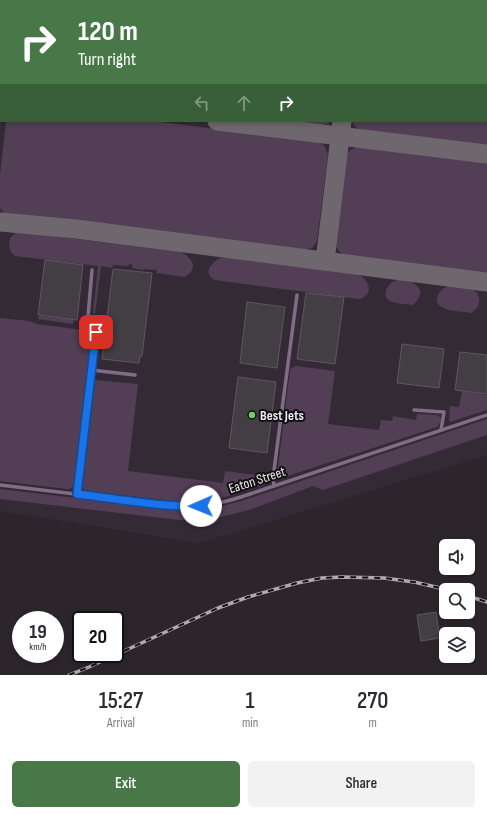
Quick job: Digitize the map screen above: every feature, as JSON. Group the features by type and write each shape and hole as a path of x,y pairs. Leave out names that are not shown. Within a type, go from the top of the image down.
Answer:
{"lane":[{"path":"77,494 97,319 88,317 92,270"},
{"path":"274,486 273,478 297,295"},
{"path":"92,370 135,375"},
{"path":"414,410 444,412 442,430"},
{"name":"Eaton Street","path":"0,485 168,505 201,506 224,502 487,415"}],"shaded area":[{"path":"0,122 487,122 487,455 200,543 0,511"},
{"path":"6,122 161,122 320,142 325,147 328,155 317,241 312,248 304,250 8,215 0,208 0,175"},
{"path":"296,122 330,122 328,124 321,125"},
{"path":"352,122 487,122 487,145 359,129"},
{"path":"363,146 487,162 487,274 346,256 340,252 335,241 345,158 352,149"},
{"path":"17,232 181,252 192,262 193,267 191,272 185,277 156,273 157,270 132,268 133,265 129,264 128,266 113,265 112,268 101,266 95,313 93,314 98,266 15,256 10,250 9,242 11,237"},
{"path":"221,258 356,274 361,276 367,282 369,290 366,296 359,299 215,280 209,275 209,268 214,262"},
{"path":"401,279 412,282 419,288 420,295 413,305 393,302 386,298 388,286 392,282"},
{"path":"450,285 473,289 479,298 479,303 476,309 471,313 450,310 440,306 437,303 439,293"},
{"path":"39,316 74,320 73,324 38,319"},
{"path":"0,318 90,331 92,322 94,322 74,485 70,489 0,481"},
{"path":"296,366 335,371 328,424 379,430 381,420 392,421 393,416 416,420 417,414 437,415 441,418 440,423 437,427 279,479 277,476 290,369"},
{"path":"95,380 138,384 128,471 223,483 225,471 269,477 268,481 264,485 225,497 201,501 173,501 85,490 82,485"},
{"path":"462,391 487,395 487,410 450,422 450,406 459,407"},
{"path":"487,419 487,435 323,490 313,486 249,510 209,520 179,520 0,499 0,489 177,510 204,509 241,501"}],"building":[{"path":"45,260 83,265 77,320 38,315"},
{"path":"113,269 152,273 142,356 140,356 139,363 102,359"},
{"path":"306,293 344,297 335,364 297,359"},
{"path":"247,302 285,307 277,368 240,363"},
{"path":"402,344 444,349 439,388 397,383"},
{"path":"460,352 487,355 487,394 455,390"},
{"name":"Best Jets","path":"238,377 276,382 267,453 229,448"},
{"path":"436,612 439,638 421,641 417,615"}],"taxiway":[{"path":"225,122 487,154"},
{"path":"325,261 342,122"},
{"path":"0,222 76,229 487,282"}],"railway":[{"path":"69,675 218,608 248,597 297,583 322,578 384,578 414,582 439,588"},
{"path":"475,598 487,602"}],"place":[{"name":"Best Jets","path":"252,415"}],"route":[{"path":"96,332 77,494 168,505 201,506"}]}
